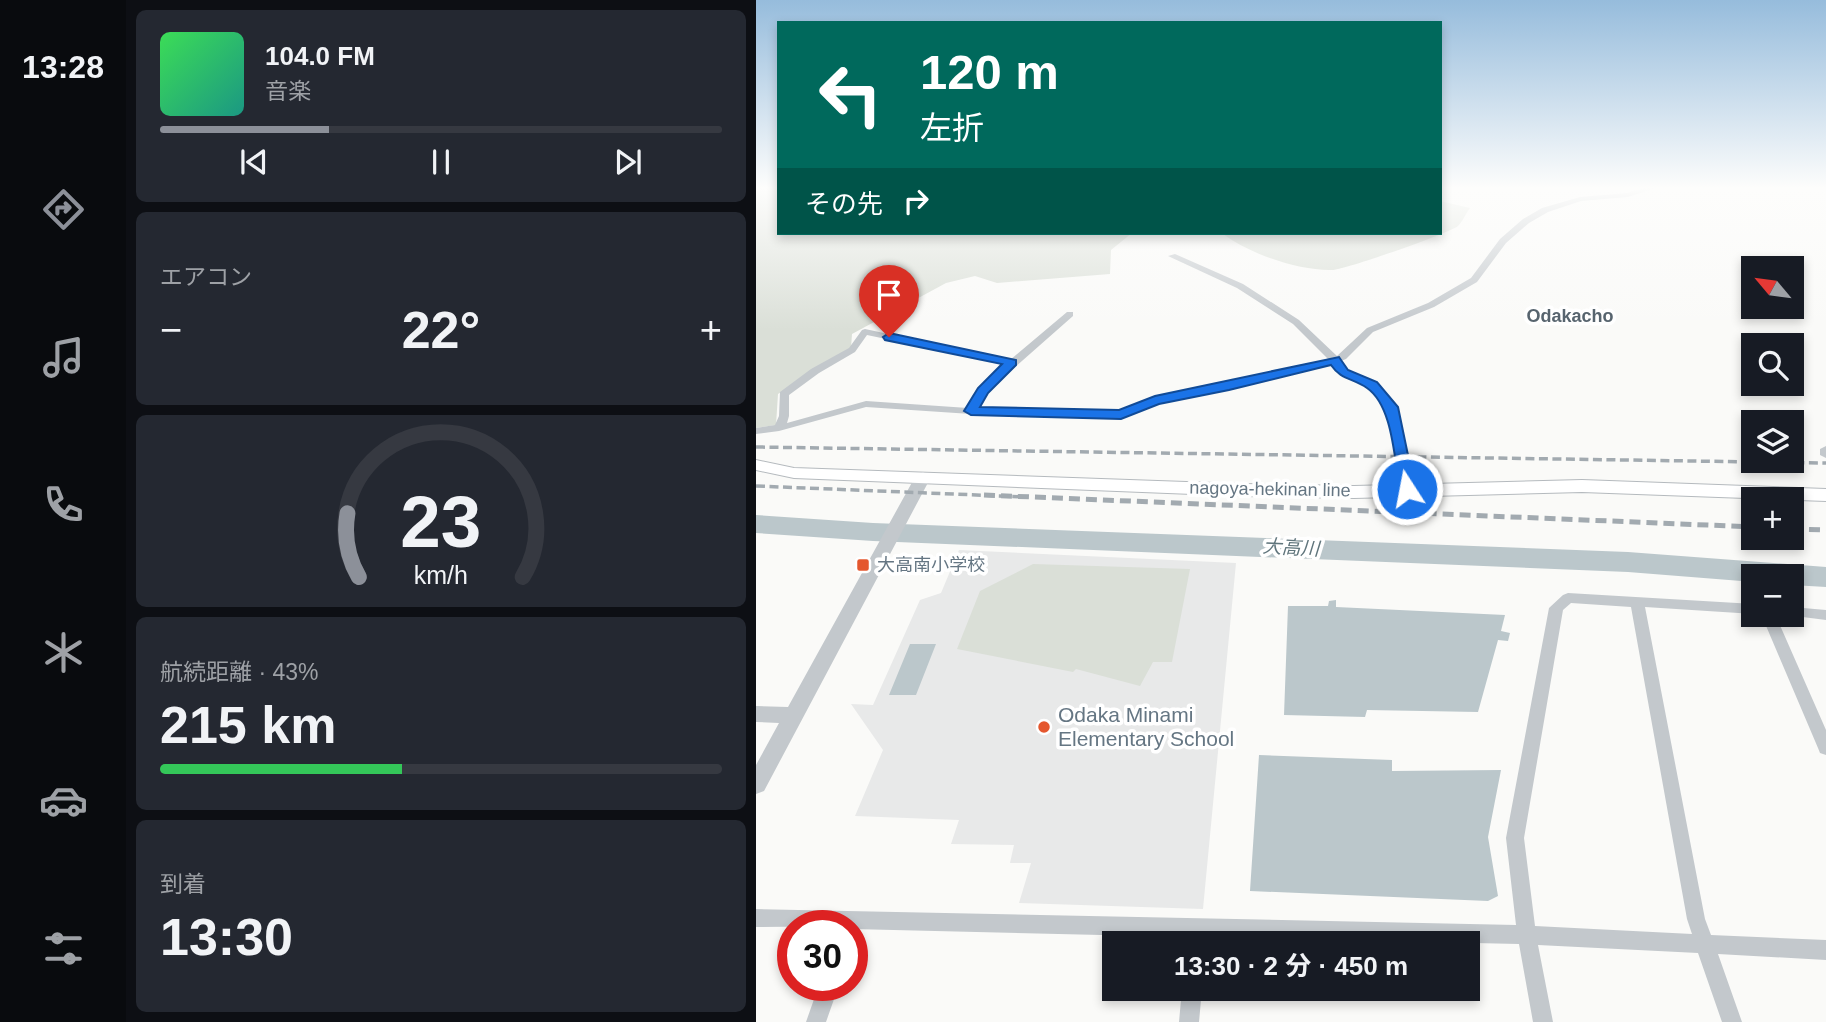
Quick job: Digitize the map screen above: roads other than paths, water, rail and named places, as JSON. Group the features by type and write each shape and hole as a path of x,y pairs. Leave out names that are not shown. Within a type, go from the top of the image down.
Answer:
{"main road":[{"name":"nagoya-hekinan line","path":"756,465 794,472 1243,490 1582,486 1826,495"}],"street":[{"path":"756,431 779,428 866,404 971,411 1121,415 1155,400 1229,386 1335,360 1343,357 1370,330 1431,305 1474,280 1511,235"},
{"path":"1172,256 1240,286 1296,322 1335,360 1343,373 1372,385 1392,407 1408,490"},
{"path":"971,411 983,390 1070,314"},
{"path":"779,428 784,416 784,394 815,370 852,350 865,332 1012,363"},
{"path":"1826,449 1826,455"},
{"path":"756,785 923,477"},
{"path":"1543,1022 1527,935 1514,838 1556,608 1569,598 1741,608"},
{"path":"1637,603 1696,919 1732,1022"},
{"path":"1804,613 1826,615"},
{"path":"1774,627 1826,748"},
{"path":"756,714 794,715"},
{"path":"756,918 777,919"},
{"path":"868,923 1102,931"},
{"path":"1480,935 1826,950"},
{"path":"816,1022 823,1001"},
{"path":"1189,1022 1191,1001"}],"waterway":[{"name":"大高川","path":"756,524 873,532 1628,562 1826,577"}],"railway":[{"path":"756,447 1826,463"},
{"path":"756,486 1026,497"},
{"path":"984,495 1741,526"},
{"path":"1804,529 1826,530"}],"place":[{"name":"大高南小学校","path":"863,565"},
{"name":"Odaka Minami Elementary School","path":"1044,727"}],"district":[{"name":"Odakacho","path":"1570,316"}]}
